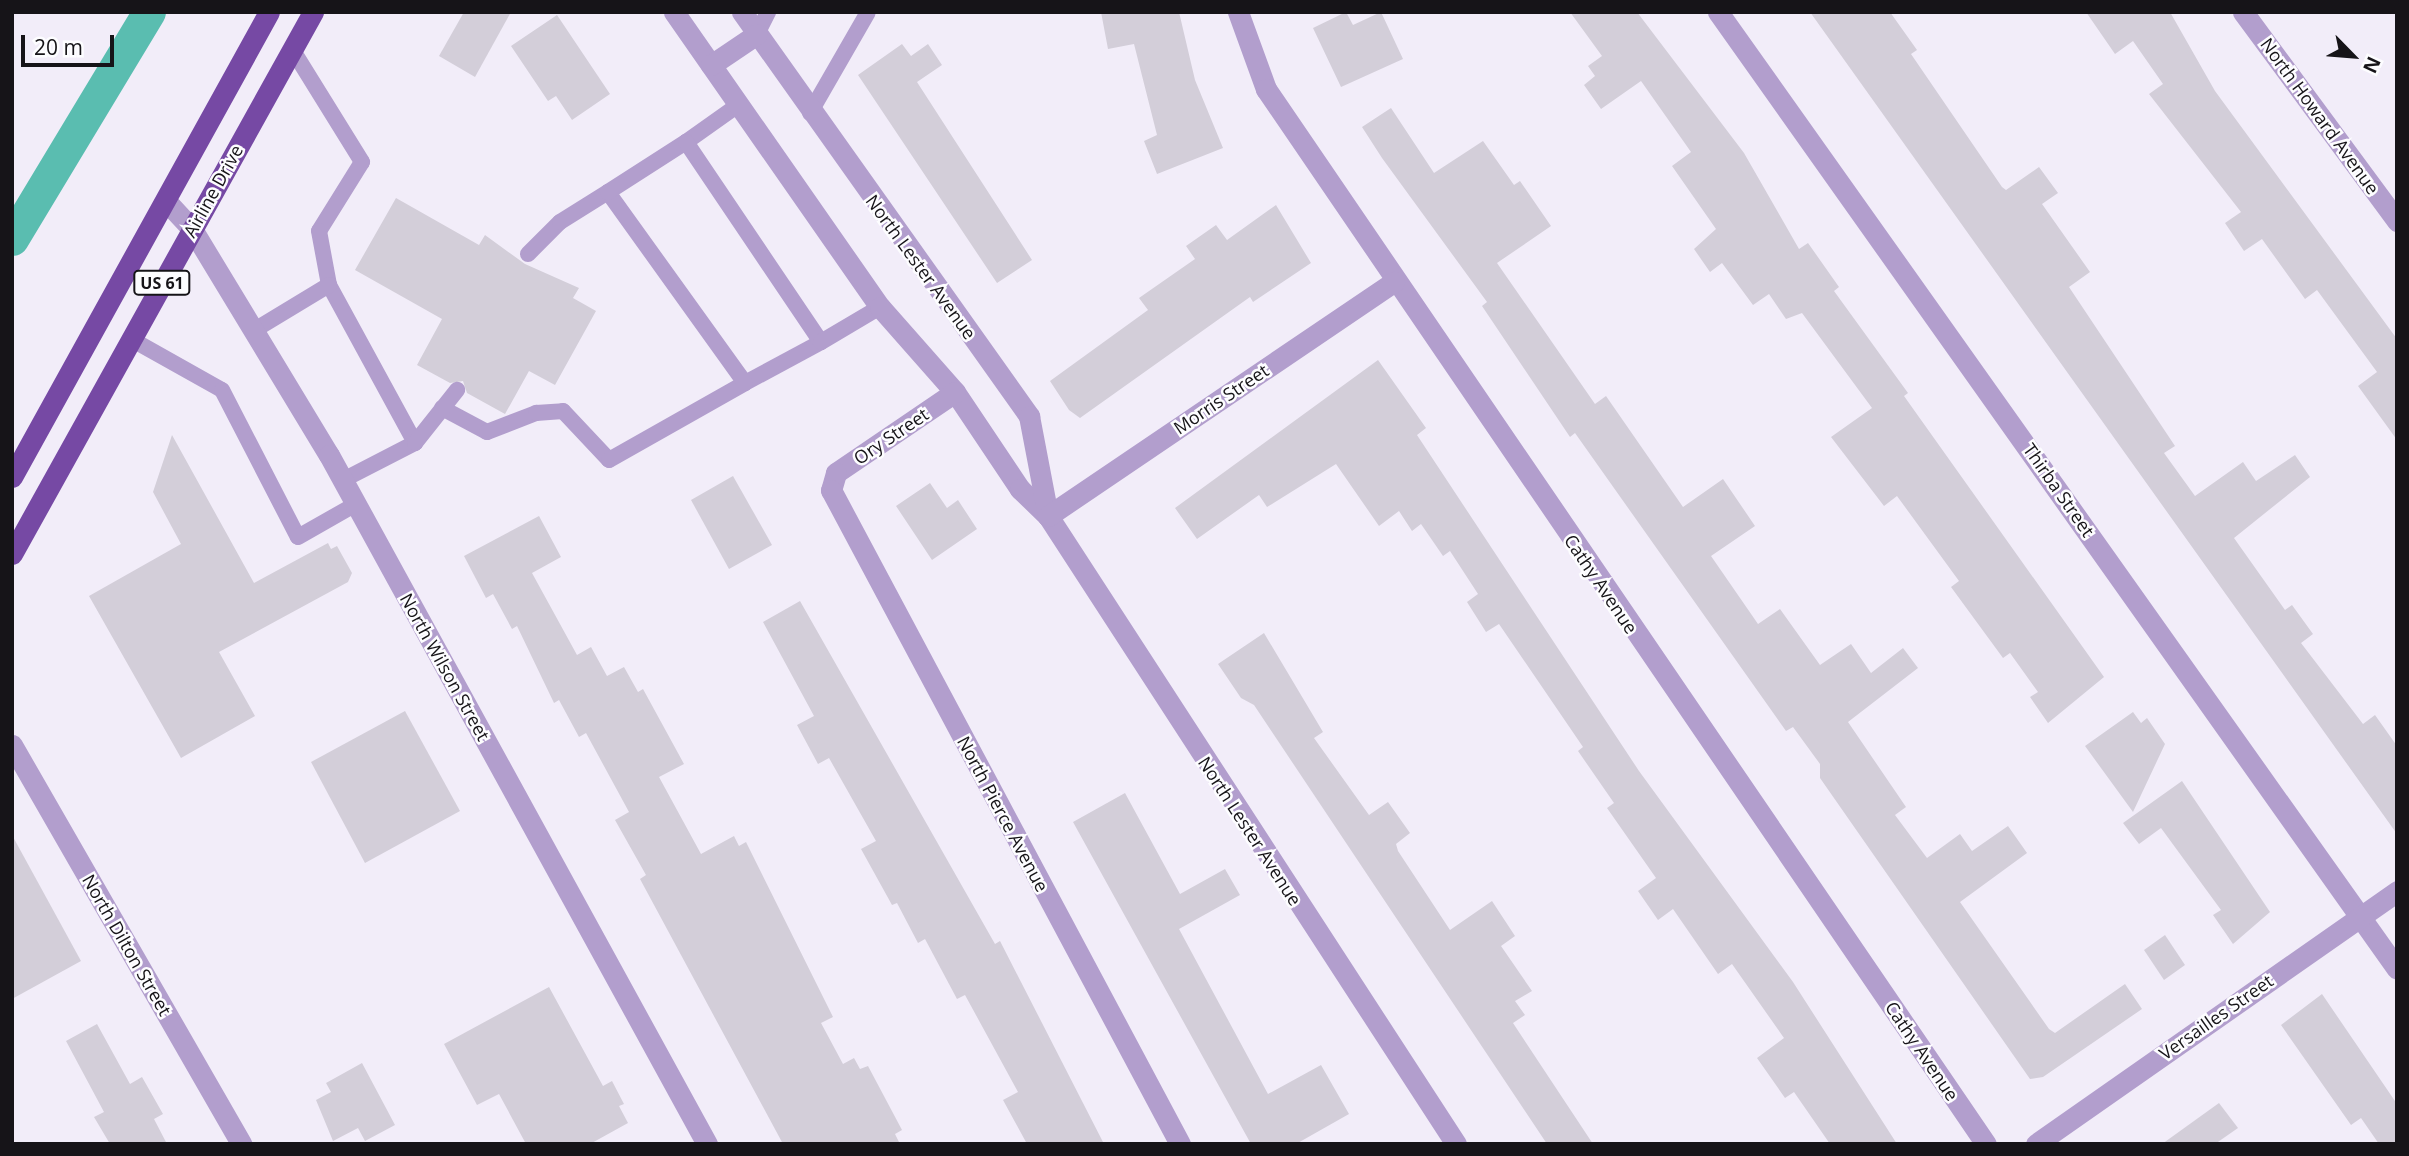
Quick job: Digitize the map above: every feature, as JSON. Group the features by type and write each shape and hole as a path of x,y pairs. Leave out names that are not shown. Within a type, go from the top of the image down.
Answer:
{"highway":[{"name":"Airline Drive","path":"12,477 269,12"},
{"name":"Airline Drive","path":"12,554 313,12"}],"street":[{"name":"North Lester Avenue","path":"674,12 880,307 955,392 1020,489 1048,516 1457,1144"},
{"name":"North Lester Avenue","path":"742,12 810,113 1029,416 1048,516"},
{"name":"Cathy Avenue","path":"1238,12 1266,89 1394,282 1986,1144"},
{"name":"Thirba Street","path":"1718,12 2397,969"},
{"name":"North Howard Avenue","path":"2243,12 2397,220"},
{"path":"711,65 757,34"},
{"name":"North Wilson Street","path":"166,201 192,229 343,480 707,1144"},
{"name":"Morris Street","path":"1048,516 1394,282"},
{"name":"Ory Street","path":"832,482 955,392"},
{"name":"North Pierce Avenue","path":"832,482 1180,1144"},
{"name":"North Dilton Street","path":"12,745 241,1144"},
{"name":"Versailles Street","path":"2036,1144 2397,891"}],"lane":[{"path":"757,34 768,12"},
{"path":"810,113 868,12"},
{"path":"292,49 362,162 319,231 329,285 380,372 415,443"},
{"path":"528,254 560,222 686,142 738,105"},
{"path":"686,142 821,342"},
{"path":"608,191 745,383"},
{"path":"253,331 329,285"},
{"path":"442,408 486,432 536,413 563,411 609,460 880,307"},
{"path":"131,339 222,390 298,537 356,504"},
{"path":"343,480 415,443 457,390"}],"building":[{"path":"464,12 511,12 475,77 439,56"},
{"path":"1101,12 1179,12 1195,80 1223,148 1157,174 1144,141 1157,135 1134,44 1108,49"},
{"path":"1346,12 1353,25 1381,12 1403,59 1341,87 1313,28"},
{"path":"1570,12 1637,12 1744,153 1799,249 1808,243 1839,287 1834,291 1908,393 1904,396 2104,677 2048,723 2030,697 2038,692 2010,653 2003,658 1951,587 1959,581 1897,496 1884,506 1831,437 1872,408 1802,313 1786,319 1769,294 1753,305 1722,263 1710,272 1694,249 1716,229 1672,166 1691,152 1641,81 1601,109 1584,85 1595,76 1588,66 1602,56"},
{"path":"1810,12 1890,12 1917,50 1911,54 2002,187 2006,190 2039,167 2058,193 2042,204 2090,272 2069,287 2175,446 2164,453 2195,496 2243,462 2256,481 2295,455 2310,477 2234,538 2285,610 2292,605 2313,634 2301,643 2363,724 2375,715 2397,746 2397,834"},
{"path":"2086,12 2170,12 2215,91 2397,339 2397,440 2358,386 2377,372 2317,290 2305,299 2262,239 2244,251 2225,223 2241,212 2149,94 2163,84 2133,41 2115,54"},
{"path":"557,15 610,94 572,120 556,96 548,101 511,46"},
{"path":"902,44 911,56 928,44 942,65 917,82 1032,260 997,283 858,75"},
{"path":"1391,108 1434,173 1483,141 1514,185 1520,181 1551,226 1497,263 1595,404 1606,396 1683,507 1723,479 1755,526 1711,556 1758,624 1780,609 1820,665 1851,644 1871,673 1903,648 1918,668 1848,722 1906,807 1895,815 1927,858 1960,834 1972,851 2008,826 2027,853 1960,902 2049,1029 2055,1033 2125,984 2142,1009 2043,1077 2030,1079 1820,778 1820,764 1793,727 1786,731 1575,433 1570,437 1482,306 1487,302 1382,158 1362,127"},
{"path":"396,198 479,245 485,235 525,264 579,288 573,298 596,311 555,385 529,371 505,414 467,393 463,381 450,383 417,365 442,319 355,270"},
{"path":"1276,205 1311,263 1253,302 1250,297 1080,418 1069,410 1050,381 1148,310 1139,298 1195,259 1186,246 1216,225 1227,240"},
{"path":"1378,360 1426,428 1417,435 1639,771 1793,982 1897,1144 1830,1144 1794,1092 1785,1098 1757,1058 1784,1038 1732,964 1718,974 1673,909 1658,920 1638,891 1656,878 1607,808 1614,803 1578,751 1583,747 1499,624 1486,632 1467,602 1478,594 1450,551 1443,556 1421,524 1412,531 1399,511 1379,526 1336,464 1267,507 1259,495 1197,539 1175,508"},
{"path":"172,435 254,583 328,543 331,549 337,546 352,573 348,582 219,652 255,716 181,758 89,596 181,544 153,492"},
{"path":"733,476 772,545 729,569 691,500"},
{"path":"930,483 947,508 958,500 977,529 932,560 896,506"},
{"path":"539,516 561,557 532,573 577,655 591,647 607,676 624,667 638,692 643,689 684,764 659,777 701,854 734,836 739,846 746,842 833,1017 821,1023 843,1064 854,1058 860,1069 868,1066 902,1130 895,1134 900,1144 783,1144 640,879 646,875 615,820 629,812 586,733 579,737 559,700 554,703 517,626 512,629 493,594 486,598 464,556"},
{"path":"800,601 995,944 1000,941 1104,1144 1027,1144 1003,1100 1018,1092 965,995 957,999 925,939 918,943 897,903 892,905 861,849 876,841 829,758 818,764 797,725 814,716 763,622"},
{"path":"1264,633 1323,732 1314,738 1369,815 1388,802 1410,833 1396,844 1398,851 1450,930 1492,901 1515,936 1501,946 1532,991 1515,1001 1525,1015 1513,1023 1593,1144 1547,1144 1254,705 1241,698 1218,664"},
{"path":"405,711 460,811 365,863 311,762"},
{"path":"2133,712 2141,723 2147,718 2165,744 2133,812 2085,746"},
{"path":"2182,781 2270,912 2233,944 2213,915 2221,910 2161,828 2139,844 2123,823"},
{"path":"1125,793 1180,894 1225,869 1240,895 1179,929 1268,1094 1321,1065 1349,1114 1296,1144 1251,1144 1073,822"},
{"path":"12,835 81,961 12,999"},
{"path":"2165,935 2185,965 2164,980 2144,950"},
{"path":"549,987 603,1086 612,1081 624,1104 619,1106 628,1123 590,1144 526,1144 499,1094 477,1105 444,1044"},
{"path":"2322,994 2397,1104 2397,1144 2379,1144 2361,1118 2351,1125 2281,1025"},
{"path":"97,1024 130,1084 142,1077 163,1114 154,1119 167,1144 110,1144 94,1117 104,1112 66,1041"},
{"path":"362,1063 395,1125 365,1141 358,1128 333,1141 316,1100 331,1092 326,1083"},
{"path":"2219,1103 2238,1128 2215,1144 2162,1144"}],"waterway":[{"path":"12,239 149,12"}]}
